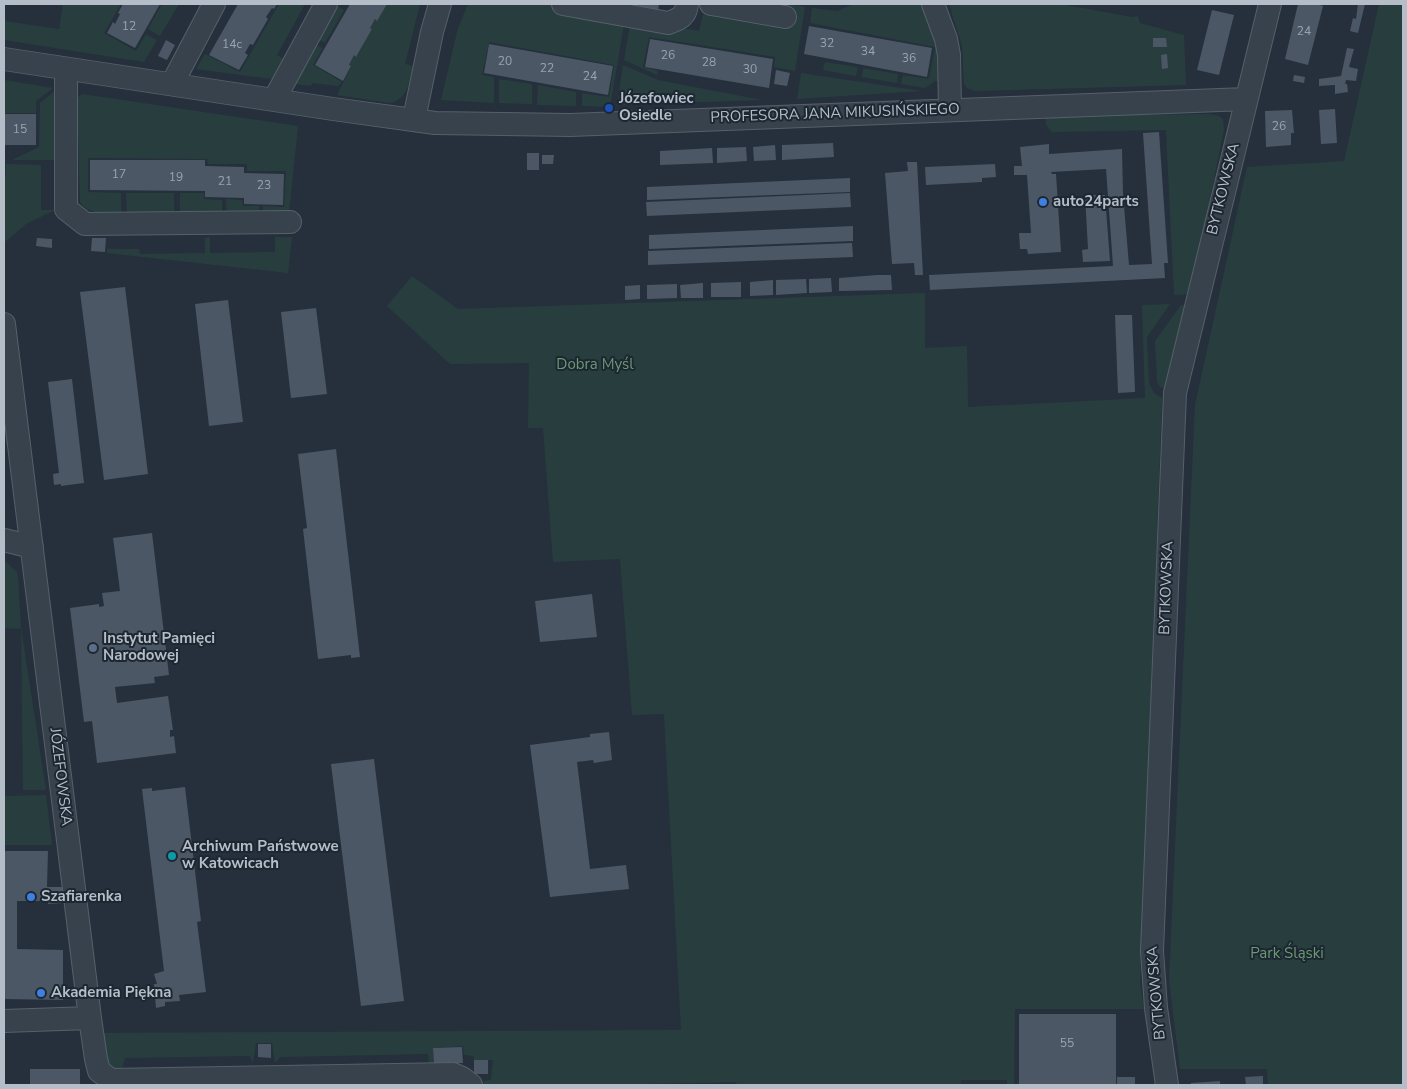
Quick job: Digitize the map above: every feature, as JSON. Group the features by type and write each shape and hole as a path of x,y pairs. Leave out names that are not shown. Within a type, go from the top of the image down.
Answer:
{"street":[{"path":"172,84 214,4"},
{"path":"274,100 326,4"},
{"path":"414,120 432,32 440,4"},
{"path":"563,4 668,23 680,18 686,12 687,4"},
{"path":"711,4 785,16"},
{"path":"933,4 946,39 949,55 950,109"},
{"name":"BYTKOWSKA","path":"1167,1085 1155,999 1152,951 1176,393 1270,4"},
{"name":"PROFESORA JANA MIKUSIŃSKIEGO","path":"4,58 274,100 414,120 458,124 570,125 1246,99"},
{"path":"66,69 66,209 85,224 290,222"},
{"name":"JÓZEFOWSKA","path":"4,324 90,1018 99,1071 111,1080 256,1081 453,1074 471,1085"},
{"path":"4,540 32,547"},
{"path":"4,1021 90,1018"}],"green space":[{"path":"63,4 121,4 104,33 136,51 146,34 157,40 144,62 4,40 4,21 59,29"},
{"path":"162,4 179,4 160,36 148,29"},
{"path":"279,4 305,4 277,55 288,61 279,80 196,69 205,54 240,72"},
{"path":"386,4 420,4 405,64 413,66 407,89 401,98 390,103 337,95 351,67 349,65 354,55 357,56 372,29 370,27 375,19 377,20"},
{"path":"468,4 545,4 625,19 610,107 582,106 582,93 609,97 614,65 489,42 482,75 494,77 494,103 441,100 458,28"},
{"path":"787,4 805,7 795,71 774,67 775,57 649,37 643,67 658,71 657,75 624,60 631,19 699,31 703,15 783,29"},
{"path":"854,4 922,4 937,41 939,58 938,81 925,88 901,84 903,75 929,79 935,47 810,23 812,8 837,11"},
{"path":"949,4 1060,4 1132,17 1138,16 1140,23 1184,35 1186,85 975,91 967,88 964,84 962,46"},
{"name":"Park Śląski","path":"1379,4 1403,4 1403,1085 1268,1085 1267,1069 1180,1069 1169,980 1195,405 1247,167 1344,161"},
{"path":"337,6 344,10 325,43 319,40"},
{"path":"316,45 323,48 313,65 342,82 338,86 312,83 311,86 295,84"},
{"path":"825,62 858,67 856,76 823,70"},
{"path":"623,65 658,80 762,100 617,105"},
{"path":"863,68 898,74 897,83 862,77"},
{"path":"801,73 921,91 797,99"},
{"path":"499,79 532,84 532,104 499,103"},
{"path":"4,80 53,88 36,101 36,113 4,113"},
{"path":"538,85 576,92 576,106 537,105"},
{"path":"55,91 55,160 12,160 39,147 40,103"},
{"path":"82,94 298,126 289,213 263,213 263,206 284,207 286,171 247,171 247,164 208,164 207,159 88,158 88,192 121,193 121,213 98,213 88,210 80,202 77,98"},
{"path":"1209,114 1223,119 1224,130 1190,294 1174,295 1166,130 1052,132 1046,125 1046,116"},
{"path":"6,164 41,165 41,210 55,210 26,224 4,241 4,175 6,175"},
{"path":"126,193 174,193 174,212 127,213"},
{"path":"180,193 204,193 204,199 222,200 222,213 180,213"},
{"path":"226,199 242,200 243,206 259,206 259,213 227,213"},
{"path":"210,237 210,253 275,252 275,237 292,237 288,273 107,253 107,249 139,249 140,254 205,253 205,238"},
{"name":"Dobra Myśl","path":"412,276 458,309 925,293 925,348 967,346 968,407 1145,398 1142,305 1170,304 1147,337 1149,383 1154,393 1162,398 1140,984 1144,1009 1015,1009 1014,1085 1007,1085 1007,1080 961,1080 960,1085 737,1085 736,1082 484,1085 484,1081 491,1080 493,1060 474,1060 474,1056 464,1055 463,1046 433,1048 434,1067 429,1065 428,1054 280,1057 275,1063 272,1043 256,1043 253,1063 249,1056 125,1058 121,1072 110,1071 97,1033 681,1030 664,714 632,715 620,559 553,562 543,428 528,428 529,363 450,364 387,306"},
{"path":"1181,305 1188,305 1166,389 1160,387 1157,382 1155,341"},
{"path":"4,560 17,572 18,577 21,628 46,790 23,790 21,629 4,628"},
{"path":"46,795 52,845 4,845 4,796"}],"building":[{"path":"123,4 160,4 135,48 107,33 113,22 115,24"},
{"path":"238,4 277,4 266,17 268,19 253,45 250,44 245,53 248,55 239,70 209,55"},
{"path":"350,4 387,4 377,21 375,19 370,28 372,29 356,57 354,55 349,65 351,66 343,81 315,65"},
{"path":"632,4 659,4 658,10"},
{"path":"1298,4 1317,4 1323,6 1308,65 1285,59"},
{"path":"1358,4 1365,4 1358,33 1350,31 1353,18 1356,19"},
{"path":"1212,10 1234,15 1219,75 1197,70"},
{"path":"809,26 932,48 927,77 804,54"},
{"path":"1153,38 1166,38 1167,47 1153,47"},
{"path":"650,39 773,59 769,88 645,67"},
{"path":"166,40 175,45 167,60 158,56"},
{"path":"489,44 613,66 608,95 484,73"},
{"path":"1347,48 1354,49 1349,67 1358,69 1356,81 1346,80 1345,84 1347,84 1348,92 1335,94 1335,85 1319,86 1319,79 1341,76"},
{"path":"1167,54 1168,68 1162,69 1161,55"},
{"path":"776,70 790,73 787,86 774,84"},
{"path":"1294,75 1305,77 1304,83 1293,81"},
{"path":"1335,109 1337,143 1321,144 1319,110"},
{"path":"1292,110 1294,133 1291,133 1291,145 1266,147 1265,111"},
{"path":"4,114 36,114 36,145 4,145"},
{"path":"1159,132 1168,263 1164,263 1165,278 930,290 929,275 1113,266 1106,169 1051,172 1056,174 1061,252 1028,254 1027,249 1020,249 1019,233 1031,233 1027,175 1014,175 1014,166 1022,166 1020,147 1049,144 1049,154 1122,149 1123,194 1129,265 1152,264 1143,133"},
{"path":"833,143 834,157 782,160 782,145"},
{"path":"775,145 776,160 754,161 753,147"},
{"path":"746,147 747,161 717,163 717,148"},
{"path":"712,148 713,163 660,165 660,151"},
{"path":"527,153 539,153 539,170 527,170"},
{"path":"542,155 554,155 553,164 542,164"},
{"path":"90,160 205,160 205,166 244,167 244,173 284,174 283,205 244,204 244,198 205,197 205,191 90,190"},
{"path":"907,162 917,162 923,275 915,275 914,263 892,264 885,173 908,171"},
{"path":"995,164 996,177 982,178 982,182 926,185 925,167"},
{"path":"850,178 850,192 647,200 647,187"},
{"path":"850,193 851,207 647,216 646,202"},
{"path":"1085,195 1105,195 1110,261 1083,262 1082,250 1088,249"},
{"path":"853,226 853,241 649,249 649,235"},
{"path":"37,238 52,239 52,248 36,246"},
{"path":"92,238 106,238 105,252 91,251"},
{"path":"852,243 853,257 648,265 648,251"},
{"path":"891,275 892,290 839,291 839,278"},
{"path":"831,278 832,292 809,293 809,279"},
{"path":"806,279 807,293 776,295 776,280"},
{"path":"773,280 773,295 750,296 750,282"},
{"path":"741,282 741,297 711,297 711,283"},
{"path":"703,283 703,298 681,298 680,285"},
{"path":"677,284 677,298 647,299 647,285"},
{"path":"640,285 640,299 625,300 625,286"},
{"path":"125,287 148,474 104,480 80,292"},
{"path":"228,300 243,422 209,426 195,304"},
{"path":"316,308 327,394 291,398 281,312"},
{"path":"1115,315 1132,315 1135,392 1118,393"},
{"path":"72,379 84,483 61,486 61,484 54,485 53,474 59,473 48,382"},
{"path":"336,449 360,657 351,658 351,655 318,659 303,529 307,528 298,454"},
{"path":"152,533 169,675 154,677 155,683 115,687 117,703 168,696 173,730 170,730 170,737 174,736 176,753 97,763 92,721 84,722 70,608 99,604 99,607 104,606 102,593 120,591 113,538"},
{"path":"592,594 597,637 540,642 535,601"},
{"path":"609,732 612,760 594,763 593,760 577,762 590,869 626,865 629,889 550,897 530,745 590,737 590,734"},
{"path":"374,759 404,1001 361,1006 331,764"},
{"name":"Archiwum Państwowe w Katowicach","path":"185,787 201,921 197,922 206,992 179,995 180,1001 165,1002 165,1006 156,1008 154,984 157,984 154,974 164,971 142,789 152,788 152,791"},
{"path":"4,851 48,851 47,887 63,887 63,903 48,904 48,901 17,901 17,949 63,950 63,1000 4,999"},
{"path":"1019,1014 1116,1014 1116,1085 1019,1085"},
{"path":"258,1044 271,1044 271,1058 258,1057"},
{"path":"462,1047 463,1063 434,1064 433,1048"},
{"path":"474,1060 488,1060 488,1074 474,1074"},
{"path":"30,1069 80,1069 80,1085 30,1085"},
{"path":"1263,1076 1263,1085 1246,1085 1245,1077"},
{"path":"1117,1077 1135,1077 1135,1085 1117,1085"},
{"path":"1220,1081 1220,1085 1191,1085 1191,1083"}],"place":[{"name":"Józefowiec Osiedle","path":"609,108"},
{"name":"auto24parts","path":"1043,202"},
{"name":"Instytut Pamięci Narodowej","path":"93,648"},
{"name":"Archiwum Państwowe w Katowicach","path":"172,856"},
{"name":"Szafiarenka","path":"31,897"},
{"name":"Akademia Piękna","path":"41,993"}]}
